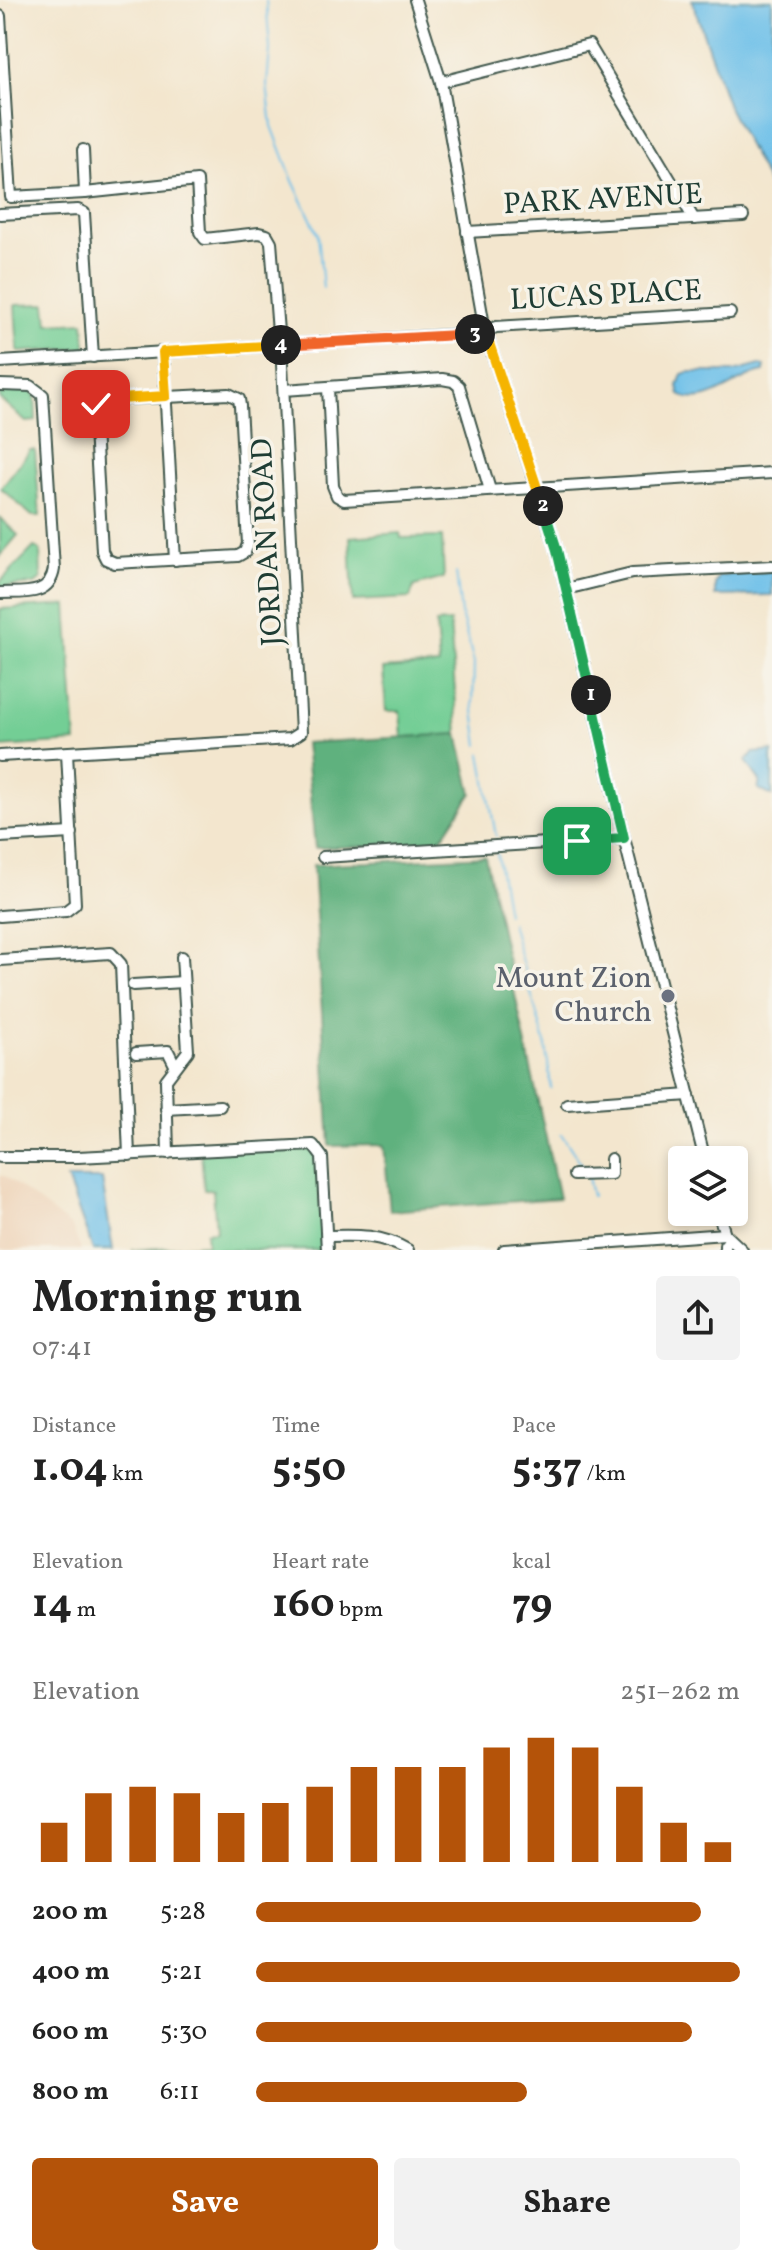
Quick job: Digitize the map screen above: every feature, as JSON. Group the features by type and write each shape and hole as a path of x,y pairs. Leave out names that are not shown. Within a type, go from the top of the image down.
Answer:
{"street":[{"path":"415,0 441,82 485,331 537,486 566,589 624,838 702,1146"},
{"path":"0,16 11,197 85,193 83,150"},
{"path":"441,82 589,45 694,219"},
{"name":"JORDAN ROAD","path":"67,753 290,739 299,735 302,728 284,390 271,242 267,235 259,233 205,239 200,232 197,181 85,193"},
{"path":"0,214 78,210 84,213 87,219 93,357"},
{"name":"PARK AVENUE","path":"467,232 743,216"},
{"name":"LUCAS PLACE","path":"0,362 481,333 496,327 730,313"},
{"path":"163,352 175,560"},
{"path":"284,390 442,379 453,381 459,386 490,490"},
{"path":"0,385 31,386 43,395 54,569 50,583 41,590 0,593"},
{"path":"328,388 333,486 337,496 344,500 772,473"},
{"path":"229,394 235,396 240,406 248,544 245,552 238,556 115,563 106,559 102,551 96,404 104,400 166,396 229,394"},
{"path":"566,589 632,573 772,566"},
{"path":"0,756 67,753 76,899 71,908 60,912 0,916"},
{"path":"0,837 72,833"},
{"path":"323,857 624,838"},
{"path":"0,960 111,953 121,964 129,1155"},
{"path":"168,1153 166,1080 188,1051 182,957"},
{"path":"133,985 183,982"},
{"path":"136,1053 168,1051 175,1065"},
{"path":"567,1104 689,1095"},
{"path":"166,1109 220,1106"},
{"path":"0,1157 129,1155 306,1145 317,1148 322,1157 327,1250"},
{"path":"574,1175 611,1174 611,1159"},
{"path":"327,1236 372,1235 408,1250"},
{"path":"504,1250 727,1241 742,1250"}],"shaded area":[{"path":"0,1176 5,1176 72,1227 81,1250 0,1250"}],"green space":[{"path":"46,304 48,324 84,322 86,348 18,352 15,305"},
{"path":"0,389 26,389 35,395 36,421 26,422 0,399"},
{"path":"30,450 35,450 40,516 32,516 1,488"},
{"path":"0,518 18,535 0,556"},
{"path":"400,533 401,538 442,537 444,578 414,586 410,598 353,601 350,537"},
{"path":"34,547 40,550 41,579 35,584 0,587 0,582"},
{"path":"67,605 76,742 0,747 0,609"},
{"path":"450,622 458,734 402,737 400,711 386,711 383,669 439,665 436,623"},
{"path":"458,734 472,793 438,844 315,848 305,743"},
{"path":"485,856 559,1198 390,1211 384,1145 330,1146 313,865"},
{"path":"313,1150 318,1159 322,1250 132,1250 207,1244 206,1232 216,1231 213,1190 204,1190 201,1151"}],"water":[{"path":"692,0 772,0 772,191 729,109"},
{"path":"765,366 764,372 712,395 690,398 680,395 678,386 682,374 734,372"},
{"path":"772,571 772,595 715,596 719,576"},
{"path":"772,751 772,796 758,789 760,781 746,761 753,753"},
{"path":"67,1179 102,1179 113,1250 93,1250"}],"waterway":[{"path":"266,0 270,49 267,85 272,126 318,234 323,288"},
{"path":"456,573 461,614 474,663 473,704 479,745"},
{"path":"481,754 496,836"},
{"path":"497,854 507,914"},
{"path":"511,923 546,1046 551,1088"},
{"path":"561,1134 585,1169"},
{"path":"588,1177 592,1196"}],"place":[{"name":"Mount Zion Church","path":"668,996"}],"route":[{"path":"96,404 104,400 166,396 163,352 485,331 557,550 624,838 577,841"}]}
